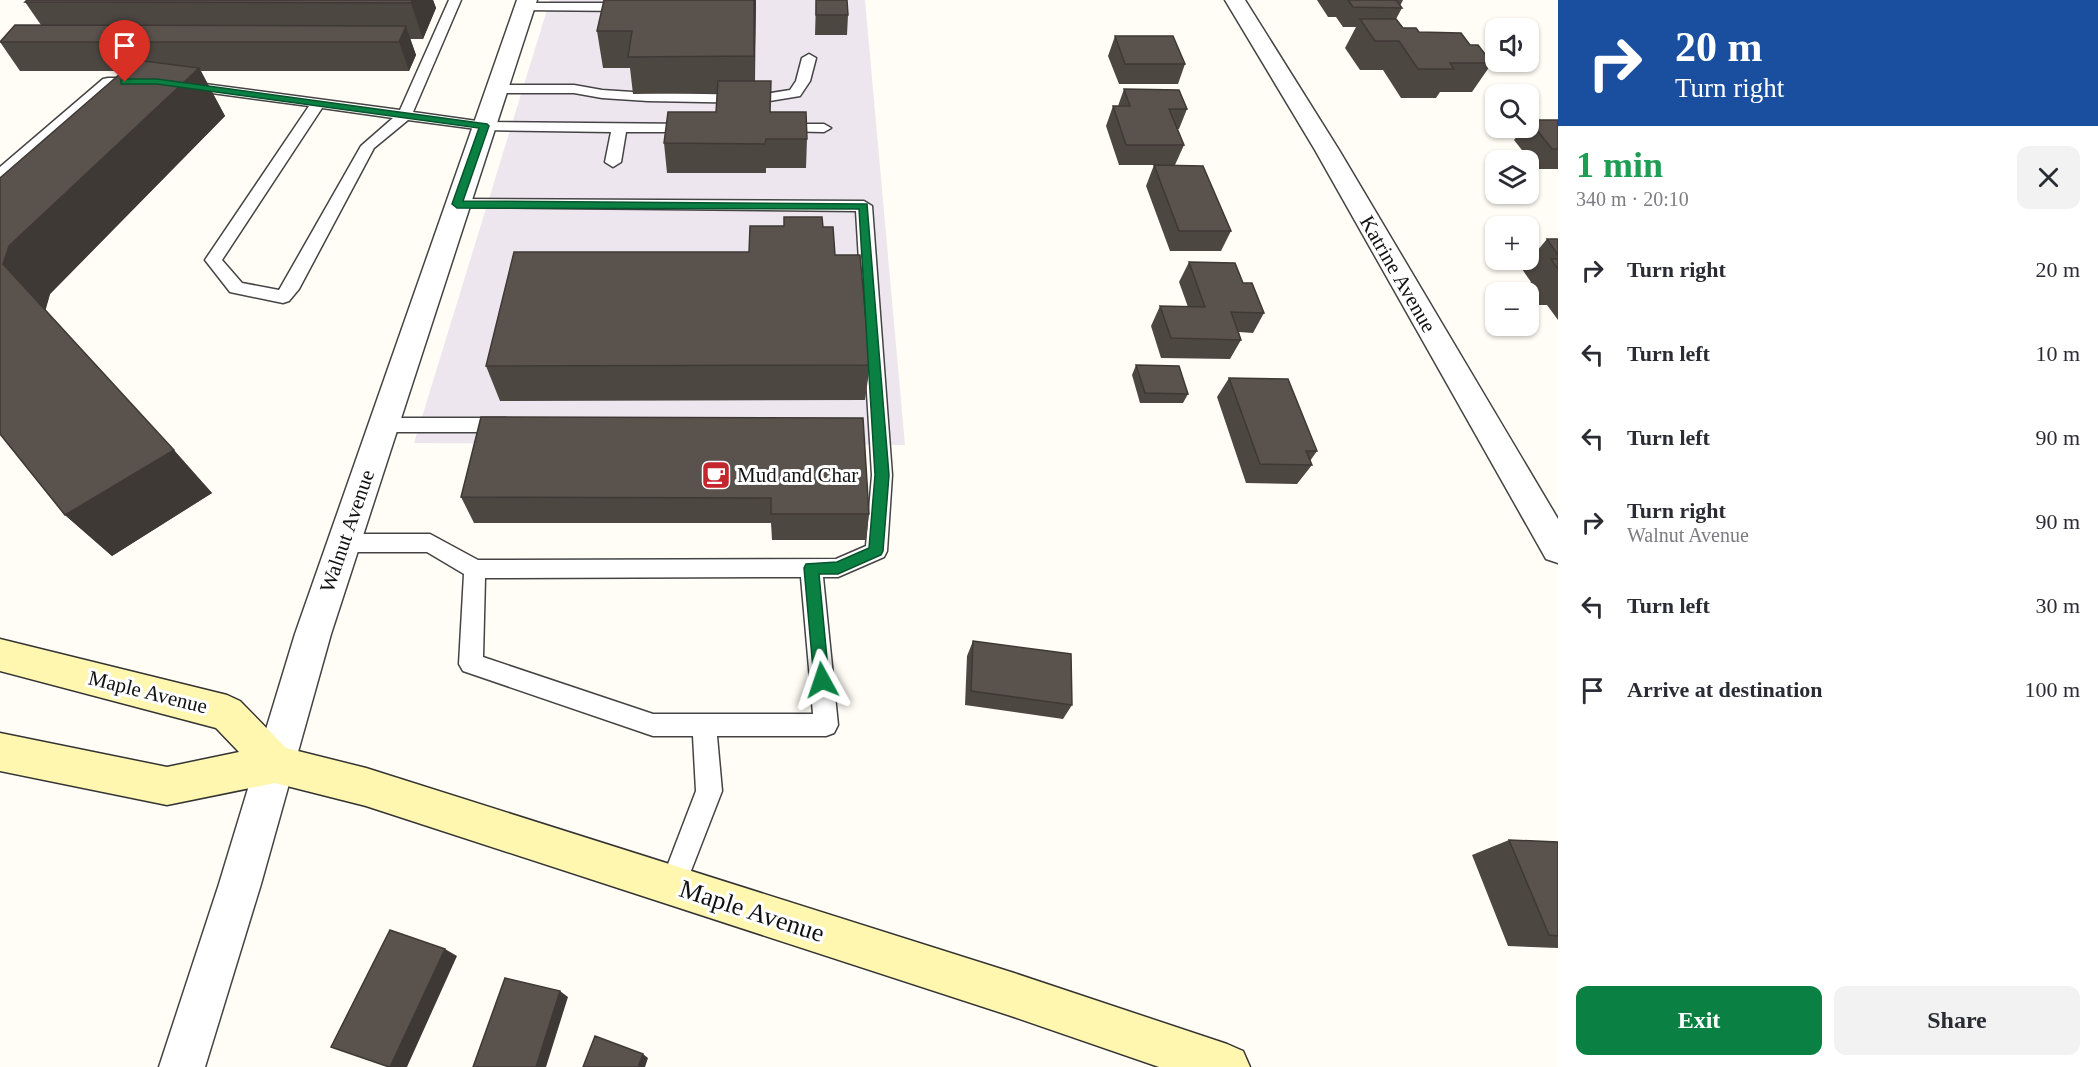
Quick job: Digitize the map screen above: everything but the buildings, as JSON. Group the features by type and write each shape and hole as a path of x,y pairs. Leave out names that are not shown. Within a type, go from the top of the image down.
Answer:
{"main road":[{"name":"Maple Avenue","path":"0,655 227,712 275,764"},
{"name":"Maple Avenue","path":"0,752 167,786 275,764 366,787 1014,995 1227,1067"}],"street":[{"name":"Katrine Avenue","path":"1235,0 1333,160 1558,549"},
{"name":"Walnut Avenue","path":"182,1067 240,885 305,658 525,4"}],"lane":[{"path":"318,103 213,260 237,288 283,297 290,289 368,146 405,115 427,46 455,0"},
{"path":"525,4 629,7"},
{"path":"497,89 574,89 602,94 648,97 758,99 795,93 803,81 809,58"},
{"path":"0,175 108,82 163,82 484,126 708,128"},
{"path":"613,162 619,127"},
{"path":"771,128 824,128"},
{"path":"344,543 430,543 475,569 838,568 876,551 882,475 864,206 457,204"},
{"path":"383,425 521,425"},
{"path":"855,425 878,425"},
{"path":"475,569 471,664 653,725 826,724 811,568"},
{"path":"673,885 709,791 704,725"}],"shaded area":[{"path":"550,0 865,0 905,445 414,443"}],"place":[{"name":"Mud and Char","path":"716,475"}],"route":[{"path":"125,82 157,82 484,126 457,204 864,206 882,475 876,551 838,568 811,568 822,680"}]}
